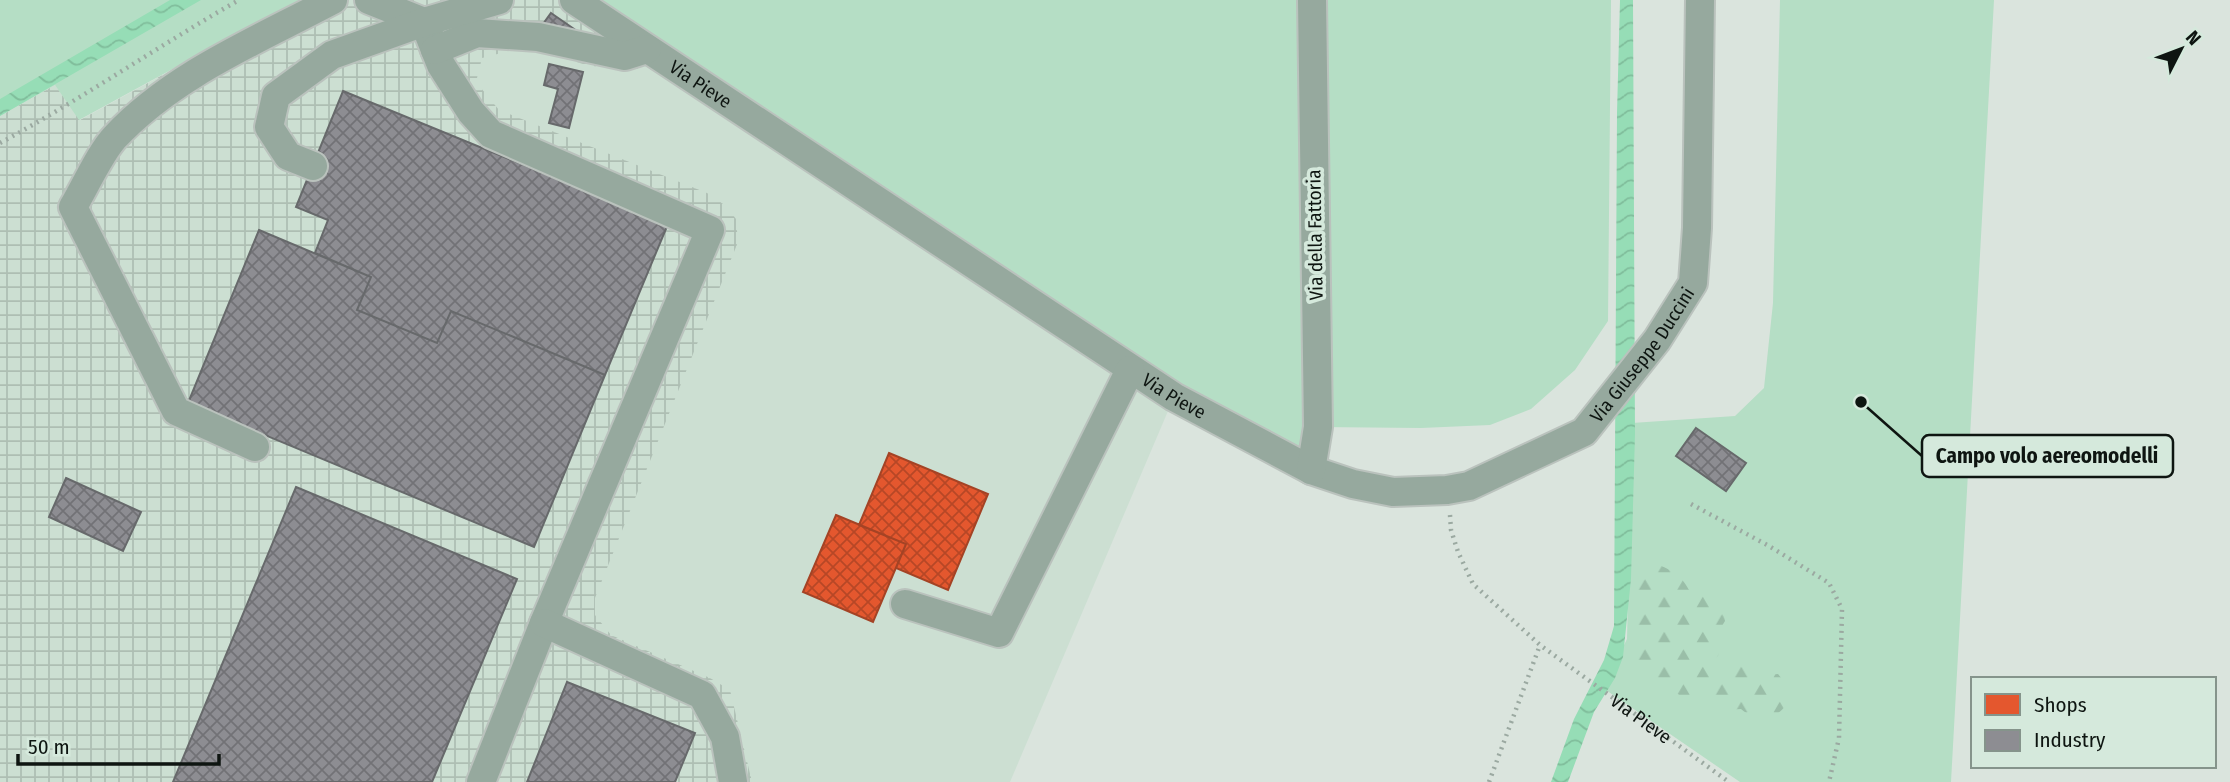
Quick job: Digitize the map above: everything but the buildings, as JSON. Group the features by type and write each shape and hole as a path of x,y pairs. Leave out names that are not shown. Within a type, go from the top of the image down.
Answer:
{"street":[{"path":"255,447 176,411 73,207 113,139 144,110 193,74 333,0"},
{"path":"369,0 424,22 441,65 471,112 491,134 710,230 544,623 481,782"},
{"path":"313,166 288,156 269,127 276,96 332,55 424,22 499,0"},
{"name":"Via Pieve","path":"574,0 1174,397 1311,470 1353,484 1393,492 1447,490"},
{"name":"Via della Fattoria","path":"1311,470 1318,427 1312,0"},
{"name":"Via Giuseppe Duccini","path":"1447,490 1469,486 1584,432 1657,340 1693,283 1697,214 1700,0"},
{"path":"435,50 477,33 538,37 625,56 648,49"},
{"path":"905,604 999,633 1130,370"},
{"path":"544,623 702,695 725,737 733,782"}],"path":[{"path":"0,143 55,114 173,38 239,0"},
{"name":"Via Pieve","path":"1447,490 1451,530 1473,584 1540,645 1729,782"},
{"path":"1691,505 1769,546 1829,583 1842,609 1839,738 1829,782"},
{"path":"1489,782 1540,645"}],"shaded area":[{"path":"300,0 574,0 1174,397 1010,782 115,782"},
{"path":"300,0 574,0 680,71 590,66 525,47 482,58 476,82 499,110 707,193 726,206 736,219 738,242 595,598 595,615 611,635 710,678 730,690 752,782 0,782 0,116 55,85 80,120"}],"green space":[{"path":"0,0 299,0 79,120 55,85 0,116"},
{"path":"574,0 1611,0 1608,321 1575,370 1531,409 1490,425 1421,428 1318,427 1311,470"},
{"path":"1780,0 1994,0 1951,782 1740,782 1603,688 1627,639 1632,423 1735,416 1764,388 1773,303"},
{"path":"1656,564 1667,568 1683,580 1689,590 1706,587 1714,594 1722,606 1725,621 1717,634 1721,643 1718,656 1713,660 1725,666 1738,662 1751,681 1765,675 1778,674 1786,686 1788,696 1779,712 1761,717 1741,709 1721,707 1705,696 1686,698 1680,696 1662,678 1650,680 1635,672 1632,653 1641,637 1633,625 1645,607 1636,595 1637,583"}],"water":[{"path":"170,0 201,0 0,116 0,99"},
{"path":"1620,0 1633,0 1635,434 1631,579 1623,657 1615,678 1594,712 1568,782 1551,782 1574,719 1604,660 1614,626"}],"place":[{"name":"Campo volo aereomodelli","path":"1861,402"}]}
